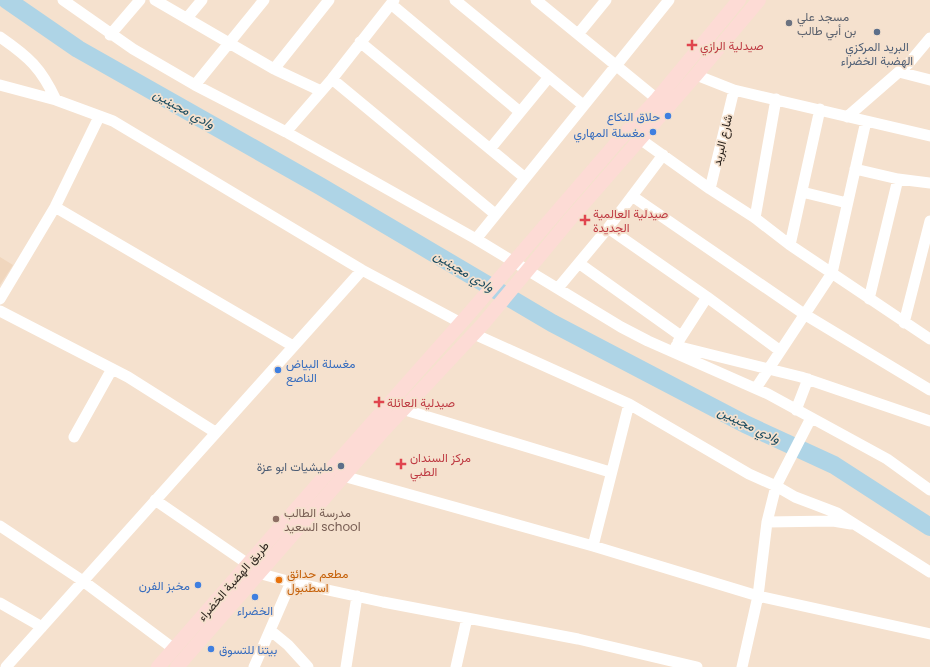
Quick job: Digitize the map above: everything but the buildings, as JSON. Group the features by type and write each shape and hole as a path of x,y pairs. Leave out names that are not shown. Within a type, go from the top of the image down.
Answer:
{"main road":[{"name":"طريق الهضبة الخضراء","path":"177,667 253,569 378,427 464,320 619,140 657,99 739,0"},
{"name":"طريق الهضبة الخضراء","path":"158,667 343,476 378,427 402,409 479,329 525,273 759,0"}],"street":[{"path":"110,35 140,0"},
{"path":"155,0 274,69 321,91"},
{"path":"187,18 202,0"},
{"path":"195,85 264,0"},
{"path":"274,69 329,0"},
{"path":"455,0 583,105"},
{"path":"579,33 606,0"},
{"path":"476,239 524,177 669,0"},
{"path":"540,1 657,99"},
{"path":"68,2 110,35 195,85 286,132 476,239 525,273 558,288 621,327 673,348 756,388 887,459 930,488"},
{"path":"286,132 332,79 392,2 520,112"},
{"path":"0,37 27,57 44,75 56,100"},
{"path":"847,117 900,72 918,54 930,38"},
{"path":"360,42 524,177"},
{"path":"900,72 930,80"},
{"path":"696,75 734,90 930,136"},
{"path":"490,149 549,77"},
{"path":"332,79 495,214"},
{"path":"0,85 56,100 113,121 362,270 464,320"},
{"name":"شارع البريد","path":"710,189 734,90"},
{"path":"755,218 776,99"},
{"path":"790,245 820,109"},
{"path":"0,299 55,208 99,116"},
{"path":"756,388 779,350 832,273 866,121"},
{"path":"640,139 710,189 755,218 790,245 904,323 930,339"},
{"path":"558,288 580,264 663,155"},
{"path":"855,169 898,179 930,183"},
{"path":"869,299 898,179"},
{"path":"802,192 848,203"},
{"path":"632,196 804,314 930,390"},
{"path":"55,208 293,346"},
{"path":"904,323 930,221"},
{"path":"608,228 707,297 779,350"},
{"path":"580,264 681,336"},
{"path":"6,667 362,270"},
{"path":"673,348 707,297"},
{"path":"0,311 112,368 216,432"},
{"path":"479,329 629,404 748,474 776,486 795,497 837,513 930,572"},
{"path":"673,348 768,368 808,379 930,421"},
{"path":"74,438 112,368"},
{"path":"796,410 808,379"},
{"path":"593,546 610,472 629,404"},
{"path":"402,409 610,472"},
{"path":"742,667 758,596 767,522 776,486 811,418"},
{"path":"343,476 593,546 758,596 930,634"},
{"path":"155,500 253,569 291,582 467,618 578,638 697,667"},
{"path":"767,522 833,521 856,525"},
{"path":"0,526 82,581 174,649"},
{"path":"254,667 271,631 291,582"},
{"path":"346,667 357,596"},
{"path":"0,603 42,627"},
{"path":"456,667 467,618"},
{"path":"271,631 288,645 308,667"}],"shaded area":[{"path":"0,257 13,265 0,285"}],"waterway":[{"name":"وادي مجينين","path":"7,0 78,49 320,186 552,323 745,424 834,465 930,527"}],"place":[{"name":"مسجد علي بن أبي طالب","path":"789,23"},
{"name":"البريد المركزي الهضبة الخضراء","path":"877,32"},
{"name":"صيدلية الرازي","path":"692,45"},
{"name":"حلاق النكاع","path":"668,116"},
{"name":"مغسلة المهاري","path":"653,132"},
{"name":"صيدلية العالمية الجديدة","path":"585,220"},
{"name":"مغسلة البياض الناصع","path":"278,370"},
{"name":"صيدلية العائلة","path":"379,402"},
{"name":"مركز السندان الطبي","path":"401,464"},
{"name":"مليشيات ابو عزة","path":"341,466"},
{"name":"مدرسة الطالب السعيد school","path":"276,519"},
{"name":"مطعم حدائق اسطنبول","path":"279,580"},
{"name":"مخبز الفرن","path":"198,585"},
{"name":"الخضراء","path":"255,597"},
{"name":"بيتنا للتسوق","path":"211,649"}]}
